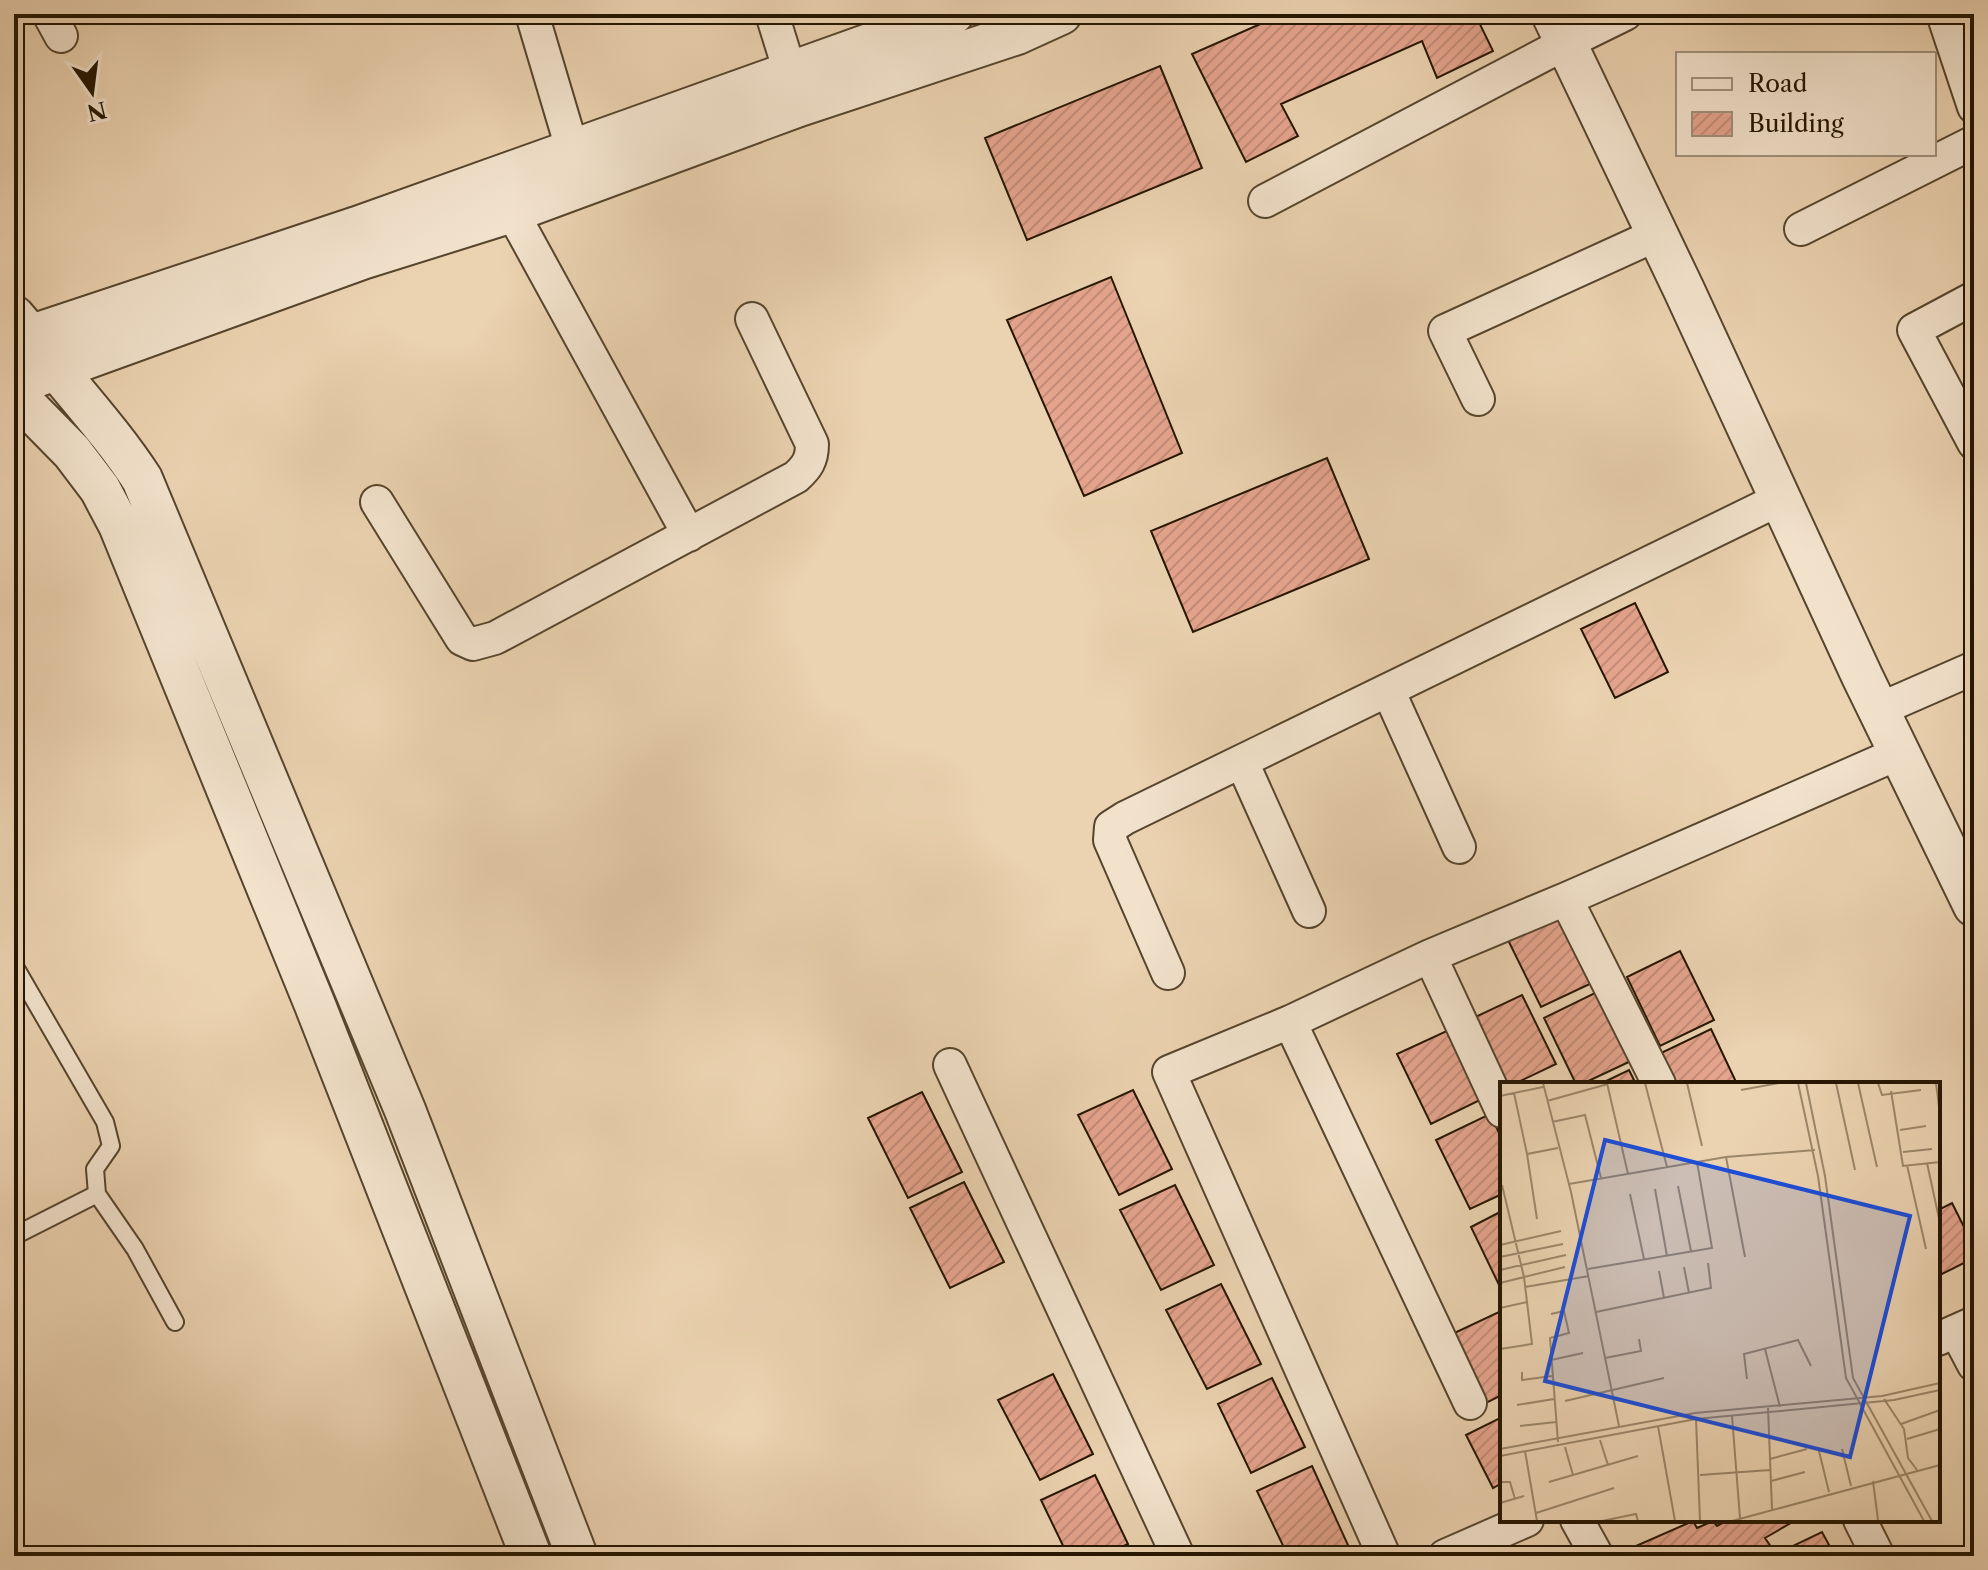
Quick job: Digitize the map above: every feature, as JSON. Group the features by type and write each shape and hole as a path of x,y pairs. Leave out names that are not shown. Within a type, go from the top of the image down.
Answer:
{"street":[{"path":"532,14 577,167"},
{"path":"772,14 790,72"},
{"path":"14,384 362,259 790,72 953,14"},
{"path":"577,167 799,106 1017,34 1061,14"},
{"path":"1265,201 1559,28 1625,14"},
{"path":"1559,28 1878,710 1974,906"},
{"path":"1957,31 1974,107"},
{"path":"1801,229 1974,142"},
{"path":"506,194 357,227 20,331 126,454 142,479 405,1110 577,1556"},
{"path":"506,194 689,535"},
{"path":"1478,399 1445,331 1658,234"},
{"path":"1974,298 1914,330 1974,443"},
{"path":"377,502 462,639 473,644 495,638 796,477 807,467 812,456 812,444 752,319"},
{"path":"14,393 72,452 100,489 119,525 315,1005 531,1556"},
{"path":"1168,973 1110,840 1111,827 1780,499"},
{"path":"1878,710 1974,668"},
{"path":"1388,690 1459,847"},
{"path":"1384,1556 1169,1072 1290,1022 1430,956 1899,753"},
{"path":"1242,762 1309,911"},
{"path":"1566,899 1658,1082"},
{"path":"1430,956 1500,1107"},
{"path":"1290,1022 1470,1403"},
{"path":"950,1065 1178,1556"},
{"path":"1956,1331 1974,1365"},
{"path":"1445,1556 1522,1522"},
{"path":"1578,1522 1597,1556"},
{"path":"1861,1522 1878,1556"}],"lane":[{"path":"14,965 105,1122 111,1146 95,1169 97,1194 135,1249 175,1322"},
{"path":"14,1236 97,1194"}],"building":[{"path":"1283,14 1475,14 1493,51 1437,78 1422,41 1281,104 1298,136 1246,162 1192,54"},
{"path":"1160,66 1202,168 1027,240 985,138"},
{"path":"1111,277 1182,453 1084,496 1007,320"},
{"path":"1327,458 1369,559 1193,632 1151,531"},
{"path":"1635,603 1668,672 1615,698 1581,629"},
{"path":"1561,912 1594,982 1541,1007 1507,938"},
{"path":"1680,951 1714,1020 1660,1046 1627,977"},
{"path":"1597,992 1631,1061 1586,1082 1575,1082 1544,1018"},
{"path":"1522,995 1556,1064 1518,1082 1501,1082 1469,1020"},
{"path":"1451,1029 1484,1098 1431,1124 1397,1054"},
{"path":"1711,1029 1736,1082 1671,1082 1657,1055"},
{"path":"1629,1070 1635,1082 1604,1082"},
{"path":"1133,1090 1172,1169 1119,1195 1078,1115"},
{"path":"922,1092 962,1172 908,1198 868,1118"},
{"path":"1490,1114 1500,1135 1500,1195 1470,1209 1436,1140"},
{"path":"964,1182 1004,1262 950,1288 910,1208"},
{"path":"1175,1185 1214,1265 1161,1290 1120,1210"},
{"path":"1952,1203 1974,1247 1974,1258 1940,1275 1940,1209"},
{"path":"1500,1212 1500,1287 1471,1227"},
{"path":"1221,1284 1261,1364 1207,1389 1166,1310"},
{"path":"1500,1311 1500,1396 1482,1405 1448,1336"},
{"path":"1053,1374 1093,1454 1040,1480 998,1400"},
{"path":"1272,1378 1305,1447 1251,1473 1218,1404"},
{"path":"1500,1418 1500,1484 1493,1488 1466,1435"},
{"path":"1312,1466 1352,1554 1349,1556 1288,1556 1257,1491"},
{"path":"1095,1475 1128,1544 1103,1556 1068,1556 1041,1500"},
{"path":"1691,1522 1697,1528 1711,1522 1717,1526 1724,1522 1793,1522 1765,1538 1776,1554 1822,1532 1835,1556 1642,1556 1636,1546"}]}
